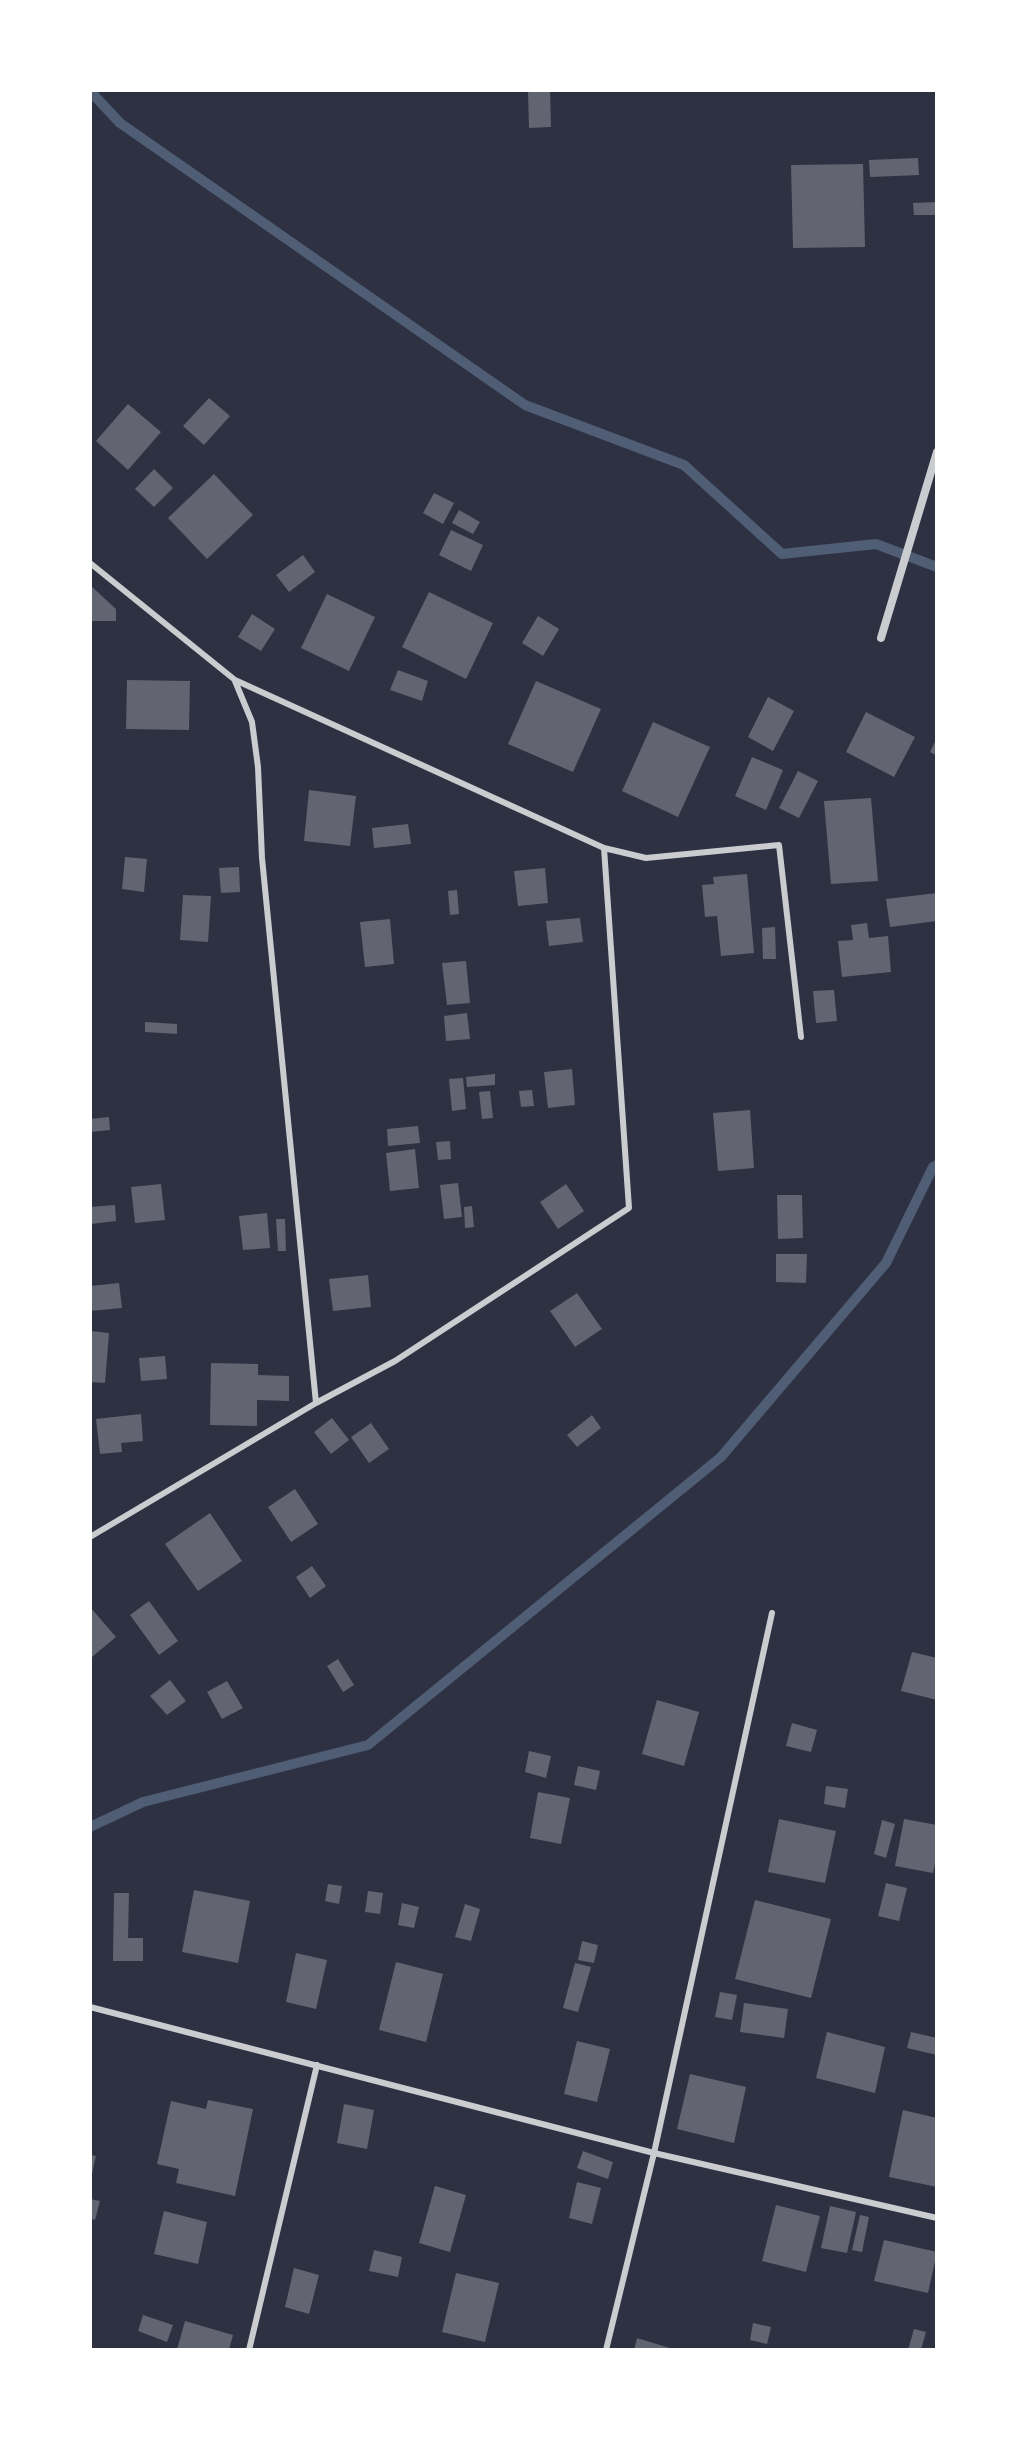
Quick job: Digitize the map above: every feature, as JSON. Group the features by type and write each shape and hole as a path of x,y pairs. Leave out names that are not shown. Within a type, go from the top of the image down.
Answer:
{"street":[{"path":"881,638 937,452"}],"lane":[{"path":"90,563 235,680 604,848 646,858 779,845 801,1037"},
{"path":"235,680 252,722 258,767 262,858 316,1403"},
{"path":"90,1537 316,1403 395,1361 629,1208 604,848"},
{"path":"606,2350 654,2153 772,1613"},
{"path":"90,2007 654,2153 937,2218"},
{"path":"249,2350 317,2065"}],"building":[{"path":"528,90 550,90 551,127 529,128"},
{"path":"918,158 919,175 870,177 869,160"},
{"path":"863,164 865,247 793,248 791,165"},
{"path":"937,202 937,215 914,215 913,203"},
{"path":"209,398 230,416 204,445 183,426"},
{"path":"128,404 161,432 128,470 96,441"},
{"path":"154,469 173,488 154,507 135,489"},
{"path":"214,474 253,515 207,559 168,518"},
{"path":"434,493 454,503 443,524 423,513"},
{"path":"459,510 480,522 473,534 452,523"},
{"path":"451,530 483,545 471,571 439,555"},
{"path":"303,555 315,572 289,592 276,575"},
{"path":"90,585 116,609 116,621 90,621"},
{"path":"429,592 493,623 466,679 402,647"},
{"path":"327,594 375,617 349,671 301,648"},
{"path":"252,614 275,629 261,651 238,637"},
{"path":"538,616 559,629 543,656 522,643"},
{"path":"398,670 428,681 422,701 390,690"},
{"path":"127,680 190,681 189,730 126,729"},
{"path":"536,681 601,709 573,772 508,744"},
{"path":"768,697 794,711 773,751 748,737"},
{"path":"866,712 915,737 894,777 846,752"},
{"path":"653,722 710,747 678,817 622,791"},
{"path":"937,737 937,756 930,752"},
{"path":"752,757 783,770 766,810 735,796"},
{"path":"798,771 818,781 799,818 779,808"},
{"path":"309,790 356,796 350,846 304,841"},
{"path":"871,798 878,881 831,884 824,801"},
{"path":"408,824 411,844 374,848 372,828"},
{"path":"125,857 147,859 144,892 122,889"},
{"path":"239,867 240,892 221,893 219,868"},
{"path":"545,868 548,903 518,906 514,871"},
{"path":"747,874 754,953 721,956 717,916 705,917 702,885 714,884 713,877"},
{"path":"457,890 459,914 450,915 448,891"},
{"path":"937,893 937,921 890,927 886,899"},
{"path":"183,895 211,896 208,942 180,940"},
{"path":"580,918 583,942 549,946 546,921"},
{"path":"390,919 394,964 365,967 360,922"},
{"path":"867,923 869,938 888,936 891,972 842,977 838,941 853,940 851,925"},
{"path":"775,927 776,959 763,959 762,928"},
{"path":"466,961 470,1003 447,1005 442,963"},
{"path":"834,990 837,1021 816,1023 813,991"},
{"path":"467,1013 470,1039 446,1041 444,1016"},
{"path":"145,1022 177,1024 177,1034 145,1032"},
{"path":"572,1069 575,1105 548,1108 544,1072"},
{"path":"495,1074 495,1085 467,1087 466,1077"},
{"path":"463,1078 466,1109 452,1111 449,1079"},
{"path":"532,1090 534,1106 521,1107 519,1091"},
{"path":"490,1091 493,1118 482,1119 479,1092"},
{"path":"750,1110 754,1168 718,1171 713,1113"},
{"path":"109,1117 110,1130 90,1132 90,1119"},
{"path":"418,1126 420,1143 388,1146 387,1129"},
{"path":"450,1141 451,1159 438,1160 436,1142"},
{"path":"415,1149 419,1188 390,1191 386,1153"},
{"path":"458,1183 462,1217 444,1219 440,1185"},
{"path":"161,1184 165,1220 135,1223 131,1187"},
{"path":"566,1184 584,1211 558,1229 540,1202"},
{"path":"777,1195 802,1195 803,1238 778,1239"},
{"path":"115,1205 116,1221 91,1224 90,1207"},
{"path":"472,1206 474,1227 465,1228 464,1207"},
{"path":"267,1213 270,1248 243,1250 239,1216"},
{"path":"276,1219 285,1219 286,1251 278,1251"},
{"path":"776,1254 807,1254 806,1283 776,1282"},
{"path":"368,1275 371,1307 333,1311 329,1279"},
{"path":"119,1283 122,1308 90,1311 90,1286"},
{"path":"577,1293 602,1329 575,1347 550,1311"},
{"path":"90,1331 109,1333 105,1383 90,1382"},
{"path":"165,1356 167,1379 141,1381 139,1358"},
{"path":"211,1363 258,1364 258,1375 289,1376 289,1401 257,1400 257,1426 210,1425"},
{"path":"141,1414 143,1441 121,1443 122,1452 100,1454 96,1419"},
{"path":"592,1415 601,1428 577,1447 567,1435"},
{"path":"332,1418 349,1440 331,1454 314,1432"},
{"path":"371,1423 389,1449 369,1463 351,1437"},
{"path":"295,1489 318,1524 291,1542 268,1507"},
{"path":"210,1513 242,1561 198,1591 165,1544"},
{"path":"312,1566 326,1586 310,1598 296,1577"},
{"path":"149,1601 178,1641 159,1655 130,1615"},
{"path":"90,1607 116,1637 92,1657 90,1655"},
{"path":"912,1652 937,1658 937,1700 901,1691"},
{"path":"338,1659 354,1685 343,1692 327,1666"},
{"path":"170,1680 186,1701 167,1715 150,1696"},
{"path":"227,1681 243,1708 222,1719 207,1692"},
{"path":"657,1700 699,1712 684,1766 642,1754"},
{"path":"792,1723 817,1730 811,1752 786,1746"},
{"path":"529,1751 551,1756 546,1778 525,1772"},
{"path":"578,1766 600,1771 596,1790 574,1785"},
{"path":"826,1786 848,1789 845,1808 824,1804"},
{"path":"538,1792 570,1798 561,1844 530,1838"},
{"path":"779,1819 836,1831 825,1883 768,1872"},
{"path":"904,1819 937,1825 937,1854 933,1873 895,1866"},
{"path":"882,1820 895,1824 886,1858 874,1854"},
{"path":"886,1883 907,1888 899,1921 878,1916"},
{"path":"328,1884 342,1886 339,1904 325,1901"},
{"path":"194,1890 250,1901 238,1963 182,1952"},
{"path":"368,1891 383,1893 380,1914 365,1912"},
{"path":"114,1893 129,1893 128,1938 143,1938 143,1961 113,1961"},
{"path":"755,1900 831,1919 811,1998 735,1979"},
{"path":"402,1903 419,1907 414,1928 398,1925"},
{"path":"465,1904 480,1909 471,1941 455,1937"},
{"path":"582,1941 598,1945 594,1963 578,1960"},
{"path":"296,1953 327,1960 316,2009 286,2002"},
{"path":"396,1962 443,1974 426,2042 379,2030"},
{"path":"575,1963 591,1967 578,2012 563,2008"},
{"path":"720,1992 737,1995 732,2020 715,2017"},
{"path":"744,2003 788,2009 784,2038 740,2032"},
{"path":"827,2032 885,2047 875,2093 816,2078"},
{"path":"911,2032 937,2038 937,2055 907,2048"},
{"path":"577,2041 610,2049 597,2102 564,2094"},
{"path":"690,2074 746,2087 734,2143 677,2129"},
{"path":"208,2100 253,2109 235,2196 176,2183 179,2169 157,2164 171,2101 206,2109"},
{"path":"344,2104 374,2110 367,2149 337,2143"},
{"path":"903,2110 937,2118 937,2187 889,2177"},
{"path":"583,2151 613,2162 608,2179 577,2168"},
{"path":"90,2155 96,2156 91,2178 90,2178"},
{"path":"577,2182 601,2188 592,2224 569,2218"},
{"path":"435,2186 466,2195 450,2252 419,2243"},
{"path":"90,2199 100,2201 95,2220 90,2218"},
{"path":"776,2205 820,2216 806,2272 762,2261"},
{"path":"830,2206 856,2212 847,2253 821,2248"},
{"path":"164,2211 207,2222 198,2264 154,2254"},
{"path":"860,2215 869,2217 862,2252 852,2250"},
{"path":"884,2240 937,2252 928,2293 874,2281"},
{"path":"374,2250 402,2257 398,2277 369,2271"},
{"path":"294,2268 319,2275 309,2314 285,2307"},
{"path":"456,2273 499,2283 485,2342 442,2332"},
{"path":"143,2315 173,2325 167,2342 138,2331"},
{"path":"185,2321 233,2335 229,2350 177,2350"},
{"path":"753,2323 771,2327 767,2344 750,2340"},
{"path":"914,2329 926,2332 921,2350 908,2350"},
{"path":"637,2338 673,2349 673,2350 634,2350"}],"waterway":[{"path":"90,91 120,123 525,405 684,465 782,554 876,544 937,567"},
{"path":"90,1827 143,1802 368,1745 721,1457 886,1263 933,1167 937,1165"}]}
